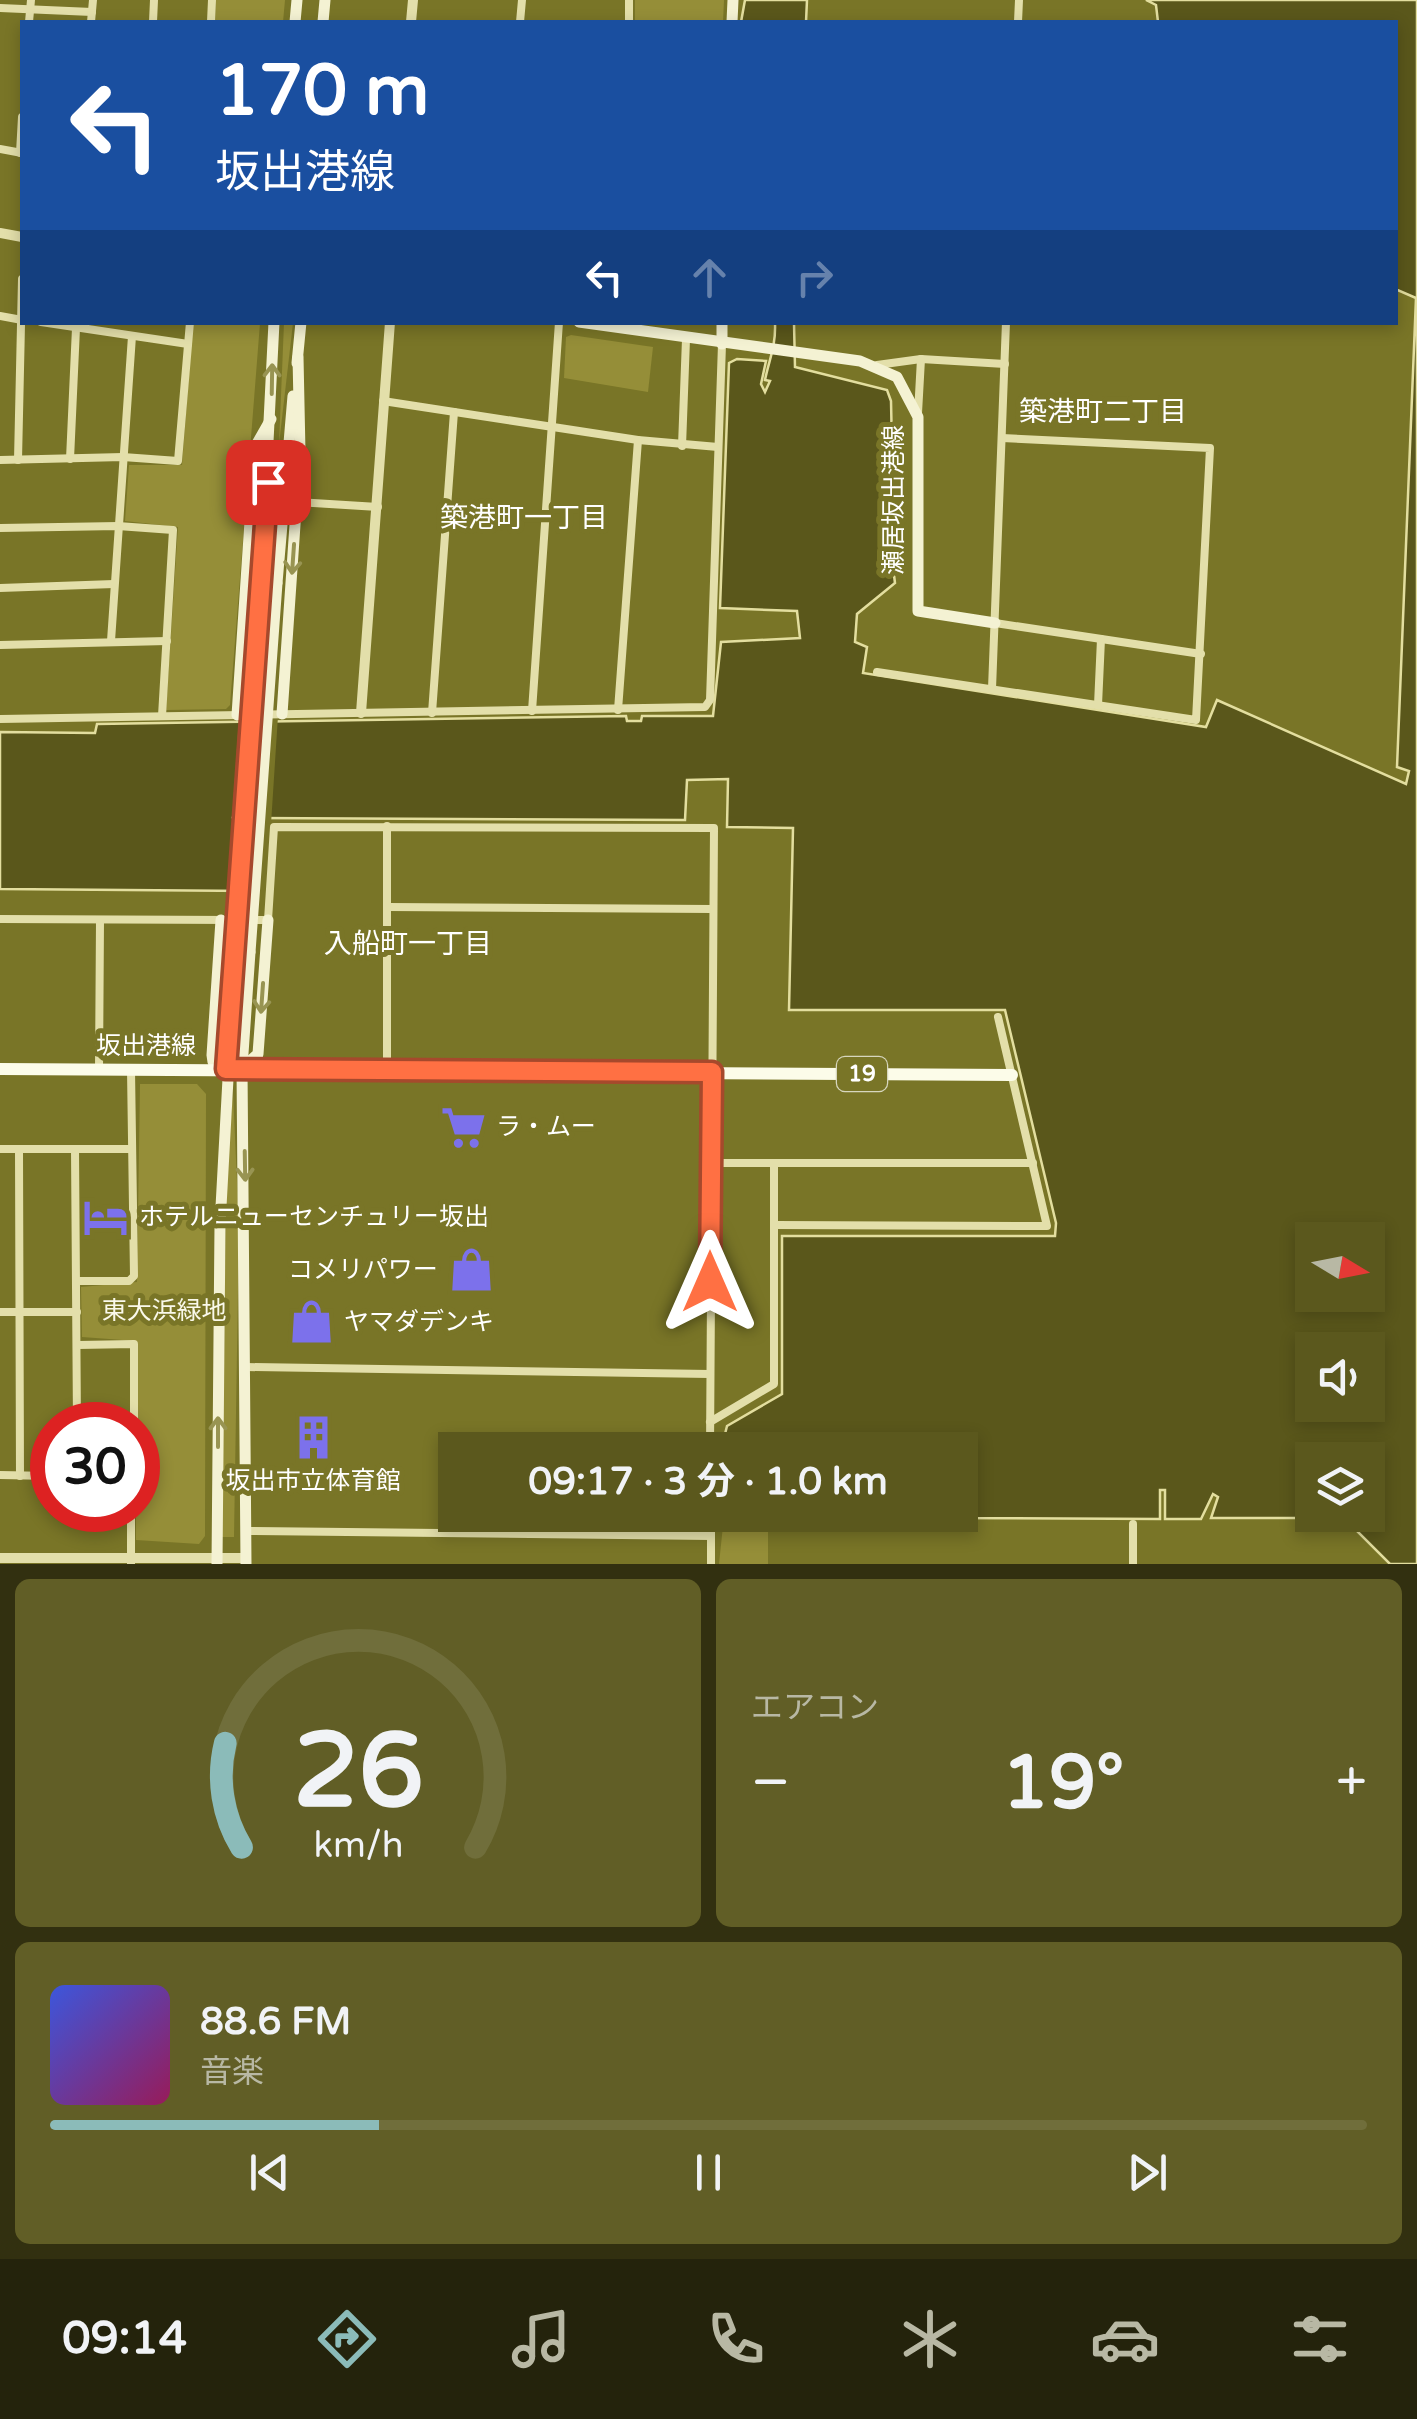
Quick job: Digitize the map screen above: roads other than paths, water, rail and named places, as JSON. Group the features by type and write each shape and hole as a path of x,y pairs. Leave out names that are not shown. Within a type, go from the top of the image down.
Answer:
{"main road":[{"path":"217,1561 226,1069 262,581 274,325"},
{"path":"246,1561 242,1068 277,582 302,325"},
{"path":"598,325 878,365"},
{"path":"722,325 722,344"},
{"path":"282,714 297,502 298,356"},
{"name":"瀬居坂出港線","path":"878,365 904,386 918,417 918,611 995,623"},
{"path":"236,715 254,448 271,419"},
{"path":"221,920 212,1055 213,1062 226,1069"},
{"path":"242,1068 258,1054 268,920"},
{"name":"坂出港線","path":"0,1069 1012,1075"}],"street":[{"path":"91,20 93,0"},
{"path":"0,8 31,5 92,12"},
{"path":"18,460 22,325"},
{"path":"58,325 188,344"},
{"path":"0,460 124,457 178,461 190,325"},
{"path":"361,713 390,325"},
{"path":"532,712 559,325"},
{"path":"992,690 1006,325"},
{"path":"70,458 76,328"},
{"path":"111,641 132,336"},
{"path":"682,446 686,339"},
{"path":"0,719 700,709 710,700 722,344"},
{"path":"878,365 921,359 1004,364"},
{"path":"918,417 921,359"},
{"path":"383,401 682,446 718,446"},
{"path":"432,712 454,412"},
{"path":"878,672 1196,720 1210,448 1002,438"},
{"path":"618,710 638,440"},
{"path":"297,502 378,507"},
{"path":"0,528 118,526 173,530 162,716"},
{"path":"0,588 114,584"},
{"path":"995,623 1201,654"},
{"path":"1098,705 1101,639"},
{"path":"0,645 166,641"},
{"path":"386,826 387,1069"},
{"path":"0,919 268,920 274,828 714,828 710,1432"},
{"path":"386,907 714,909"},
{"path":"98,1070 100,920"},
{"path":"775,1225 1047,1226 998,1017"},
{"path":"77,1281 129,1281 134,1276 131,1070"},
{"path":"0,1149 130,1149"},
{"path":"75,1149 78,1402"},
{"path":"19,1150 20,1476"},
{"path":"712,1164 1033,1163"},
{"path":"710,1422 774,1384 774,1164"},
{"path":"0,1312 77,1312"},
{"path":"78,1344 134,1344 134,1402"},
{"path":"246,1367 710,1374"},
{"path":"0,1476 30,1476"},
{"path":"1133,1524 1133,1564"},
{"path":"246,1531 710,1536"},
{"path":"131,1532 131,1561"},
{"path":"710,1532 710,1564"},
{"path":"0,1558 246,1561"}],"place":[{"name":"ラ・ムー","path":"463,1127"},
{"name":"ホテルニューセンチュリー坂出","path":"106,1217"},
{"name":"コメリパワー","path":"471,1270"},
{"name":"ヤマダデンキ","path":"311,1322"},
{"name":"坂出市立体育館","path":"313,1437"}],"district":[{"name":"築港町二丁目","path":"1103,412"},
{"name":"築港町一丁目","path":"524,518"},
{"name":"入船町一丁目","path":"408,944"}],"park label":[{"name":"東大浜緑地","path":"164,1311"}]}
